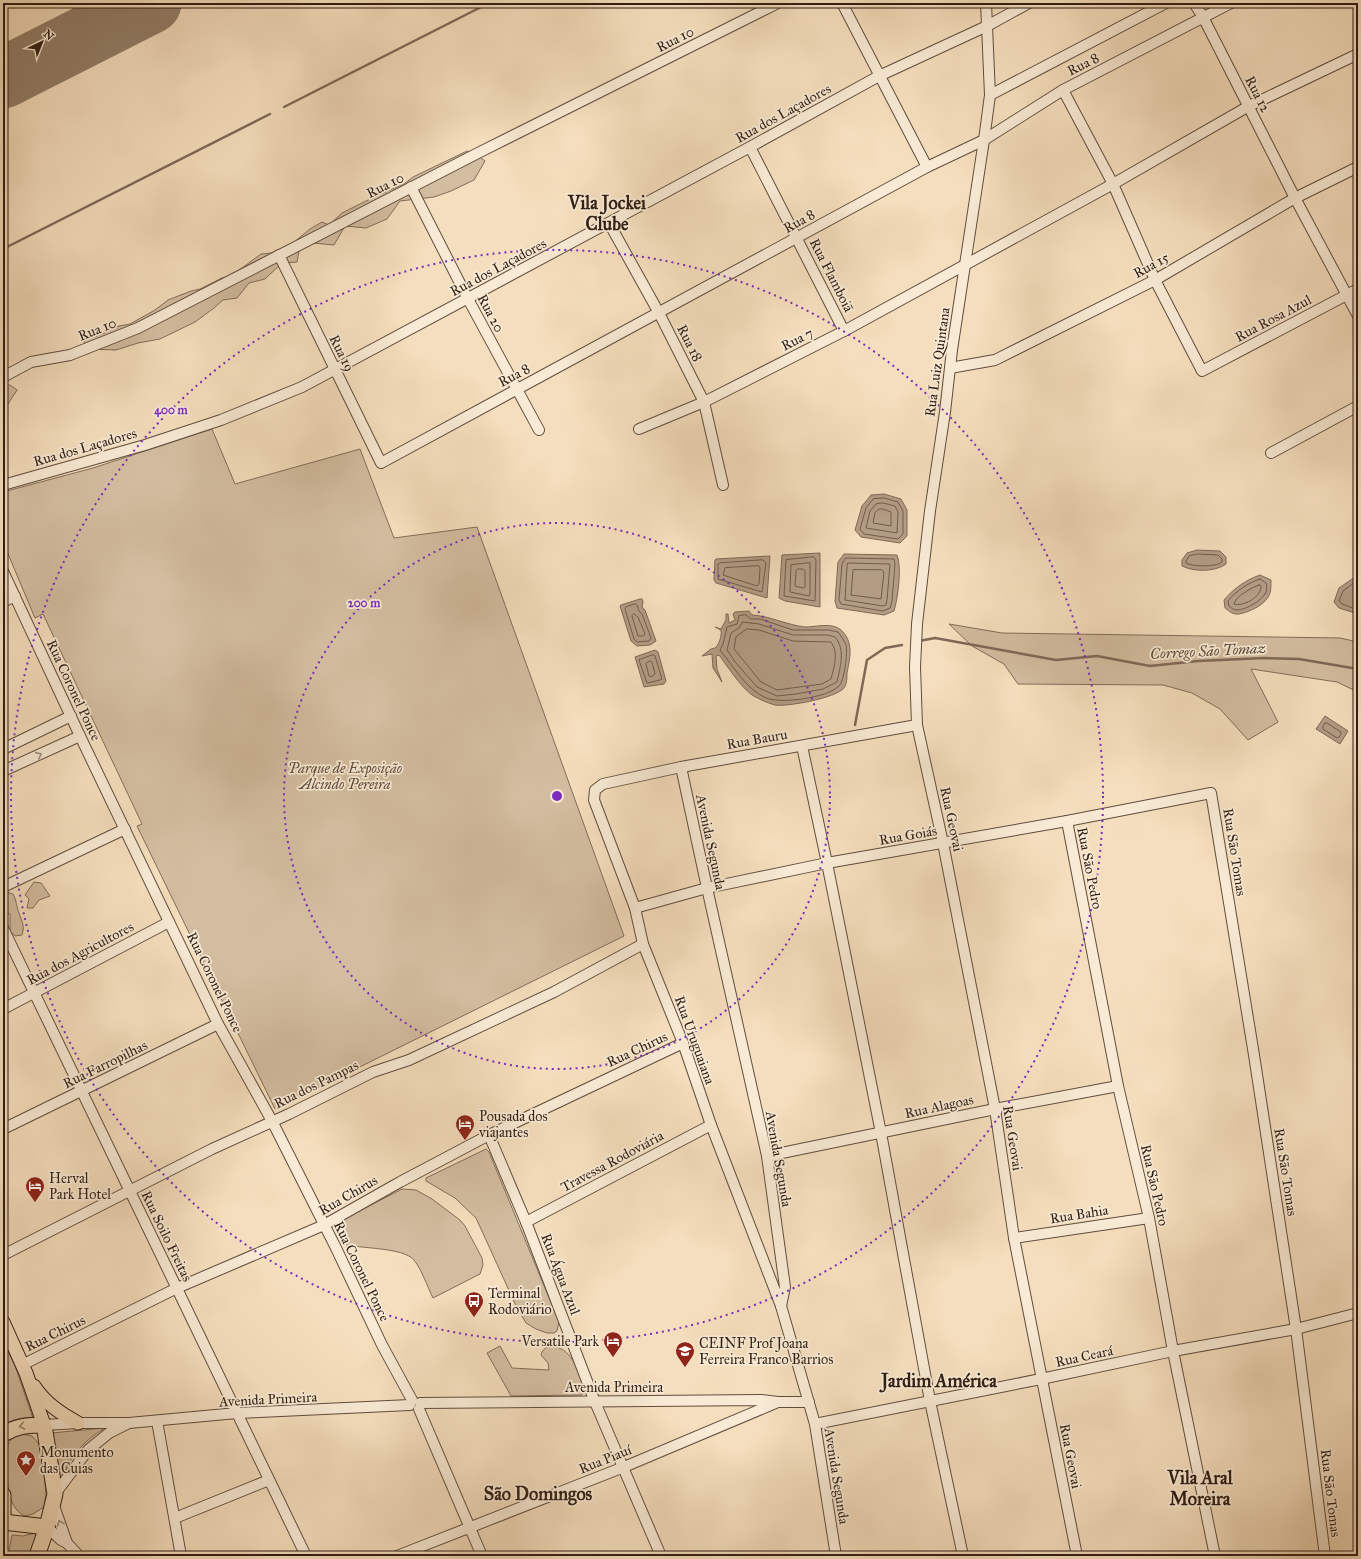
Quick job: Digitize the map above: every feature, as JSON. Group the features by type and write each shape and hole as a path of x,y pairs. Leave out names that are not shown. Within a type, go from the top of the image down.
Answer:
{"highway":[{"path":"3,1434 13,1428 28,1425 44,1425 54,1499 47,1527 37,1556"},
{"path":"3,1495 4,1503 9,1514 6,1523 32,1524 47,1527"},
{"path":"32,1524 44,1514 54,1499"}],"main road":[{"path":"3,1322 24,1369 44,1425"},
{"path":"24,1369 49,1405 78,1423"}],"street":[{"path":"842,3 926,167"},
{"name":"Rua Luiz Quintana","path":"916,725 915,667 917,624 930,511 964,266 990,94 986,3"},
{"name":"Rua dos Laçadores","path":"3,485 145,445 221,420 302,386 335,370 610,223 879,76 987,26 1029,3"},
{"path":"990,94 1166,3"},
{"name":"Rua 12","path":"1194,3 1203,17 1295,198 1358,316"},
{"name":"Rua 8","path":"381,463 926,167 984,140 1063,90 1231,3"},
{"name":"Rua 10","path":"3,378 31,362 70,355 138,328 411,187 776,4"},
{"path":"964,266 1113,184 1249,106 1358,54"},
{"path":"1063,90 1113,184 1155,280"},
{"name":"Rua Flamboiã","path":"750,147 844,331"},
{"name":"Rua 15","path":"950,368 995,360 1155,280 1295,198 1358,167"},
{"name":"Rua 20","path":"411,187 468,299 539,430"},
{"name":"Rua 18","path":"610,223 659,313 704,402 723,485"},
{"name":"Rua 19","path":"279,255 381,463"},
{"name":"Rua 7","path":"639,429 704,402 844,331 964,266"},
{"name":"Rua Rosa Azul","path":"1155,280 1202,371 1358,289"},
{"path":"1271,453 1358,406"},
{"name":"Rua Coronel Ponce","path":"3,571 218,1024 272,1121 382,1345 415,1404 482,1556"},
{"path":"3,602 15,596"},
{"path":"3,749 71,716"},
{"name":"Rua Bauru","path":"603,784 681,767 916,725"},
{"name":"Rua Geovai","path":"916,725 944,843 995,1109 1014,1238 1077,1556"},
{"path":"3,771 80,736"},
{"path":"802,746 881,1133 930,1401 963,1556"},
{"name":"Avenida Segunda","path":"681,767 706,888 767,1156 785,1287 781,1306 815,1424 836,1556"},
{"name":"Rua Uruguaiana","path":"603,784 595,790 594,800 635,908 643,944 683,1043 711,1125 781,1306"},
{"name":"Rua Goiás","path":"635,908 706,888 827,863 1067,821 1211,793"},
{"name":"Rua São Tomas","path":"1211,793 1254,1055 1296,1329 1326,1556"},
{"name":"Rua São Pedro","path":"1067,821 1118,1086 1149,1218 1173,1351 1215,1556"},
{"path":"3,887 126,829"},
{"name":"Rua dos Agricultores","path":"3,1009 169,922"},
{"name":"Rua Soilo Freitas","path":"3,928 306,1556"},
{"name":"Rua dos Pampas","path":"3,1255 212,1149 373,1072 409,1060 547,995 643,944"},
{"name":"Rua Farropilhas","path":"3,1129 218,1024"},
{"name":"Rua Chirus","path":"24,1369 177,1288 324,1225 400,1182 489,1135 683,1043"},
{"name":"Rua Alagoas","path":"767,1156 995,1109 1118,1086"},
{"name":"Travessa Rodoviária","path":"526,1222 711,1125"},
{"name":"Rua Água Azul","path":"489,1135 526,1222 595,1402 661,1556"},
{"name":"Rua Bahia","path":"1014,1238 1149,1218"},
{"name":"Rua Ceará","path":"815,1424 1173,1351 1296,1329 1358,1313"},
{"name":"Avenida Primeira","path":"44,1425 129,1423 237,1413 415,1404 762,1400 778,1402 809,1402"},
{"name":"Rua Piauí","path":"397,1556 624,1467 778,1402"},
{"path":"157,1421 181,1556"},
{"name":"Avenida Primeira","path":"54,1499 88,1450 110,1433 129,1423"},
{"path":"175,1518 269,1480"},
{"path":"54,1499 68,1542 79,1556"},
{"path":"47,1527 61,1540 68,1542"}],"green space":[{"path":"467,151 476,154 485,161 474,180 434,197 400,201 387,219 366,228 345,226 334,245 312,243 299,251 297,262 282,263 265,279 249,283 237,298 223,300 195,322 160,339 138,343 116,350 85,349 84,340 102,334 114,327 130,324 155,310 168,300 200,289 222,278 231,276 261,254 271,253 293,243 310,229 322,222 329,225 342,213 404,184 413,177"},
{"path":"10,385 17,390 8,404 3,408 3,386"},
{"name":"Parque de Exposição Alcindo Pereira","path":"212,429 235,484 360,449 394,538 477,527 624,936 275,1109 137,826 142,824 43,614 35,618 3,542 3,492 93,468"},
{"path":"949,624 1002,633 1340,638 1358,642 1358,692 1337,682 1251,669 1278,722 1248,740 1220,709 1192,693 1163,685 1018,684 1004,664 972,646"},
{"path":"34,882 41,883 50,896 39,900 33,908 27,908 29,899 25,895"},
{"path":"6,892 13,894 15,899 23,924 22,935 15,936 10,931 10,914 3,912 3,894"},
{"path":"486,1149 489,1152 559,1322 557,1331 554,1333 547,1333 526,1323 517,1308 476,1218 455,1198 426,1181 426,1178"},
{"path":"402,1189 416,1190 432,1199 460,1220 465,1226 482,1258 483,1265 480,1274 433,1298 420,1268 414,1260 408,1256 391,1251 343,1244 334,1224"},
{"path":"3,1341 15,1366 33,1418 22,1418 6,1423 5,1422 3,1407"},
{"path":"500,1346 512,1368 549,1370 548,1363 541,1355 543,1351 549,1347 557,1347 563,1350 569,1355 577,1368 585,1389 582,1395 511,1396 487,1353"},
{"path":"105,1428 83,1445 68,1464 60,1481 51,1433"},
{"path":"22,1434 32,1436 39,1444 44,1471 46,1495 44,1507 33,1514 25,1516 18,1511 13,1504 7,1478 8,1444 13,1438"},
{"path":"39,1532 32,1556 8,1556 12,1535 23,1536"}],"water":[{"path":"884,494 901,499 907,510 907,536 900,543 861,537 855,530 862,506 871,495"},
{"path":"1197,550 1220,551 1226,557 1226,564 1210,570 1198,570 1182,566 1182,560 1187,553"},
{"path":"820,553 820,607 785,601 779,598 782,555"},
{"path":"844,554 897,555 899,583 894,611 884,615 837,608 835,601 838,562"},
{"path":"770,556 767,598 716,583 714,580 716,559"},
{"path":"1260,575 1271,580 1270,593 1262,604 1239,614 1233,613 1225,608 1224,600 1236,588 1250,579"},
{"path":"1358,575 1358,614 1339,608 1334,602 1339,588"},
{"path":"642,599 642,607 645,610 656,641 650,645 637,646 631,641 620,606"},
{"path":"749,611 752,615 798,626 833,626 841,630 848,640 850,650 847,680 844,688 832,695 811,701 790,705 775,705 752,695 743,687 719,655 716,656 717,669 722,682 713,668 712,654 702,656 718,645 721,638 721,630 715,627 721,629 726,620 726,614 728,614 729,623 735,620 733,614 735,612"},
{"path":"655,650 658,652 666,681 664,684 644,687 635,657"},
{"path":"1325,716 1348,731 1340,744 1316,729"}],"waterway":[{"path":"284,107 489,3"},
{"path":"3,249 270,114"},
{"name":"Corrego São Tomaz","path":"919,641 935,638 1056,660 1097,656 1150,666 1198,661 1264,658 1299,659 1358,669"},
{"name":"Corrego São Tomaz","path":"855,725 867,660 885,648 902,645"}],"runway":[{"path":"3,78 151,3"}],"place":[{"name":"Pousada dos viajantes","path":"465,1141"},
{"name":"Herval Park Hotel","path":"35,1203"},
{"name":"Terminal Rodoviário","path":"474,1318"},
{"name":"Versatile Park","path":"613,1358"},
{"name":"CEINF Prof Joana Ferreira Franco Barrios","path":"685,1368"},
{"name":"Monumento das Cuias","path":"26,1477"}],"district":[{"name":"Vila Jockei Clube","path":"607,213"},
{"name":"Jardim América","path":"939,1381"},
{"name":"Vila Aral Moreira","path":"1200,1488"},
{"name":"São Domingos","path":"538,1494"}]}
